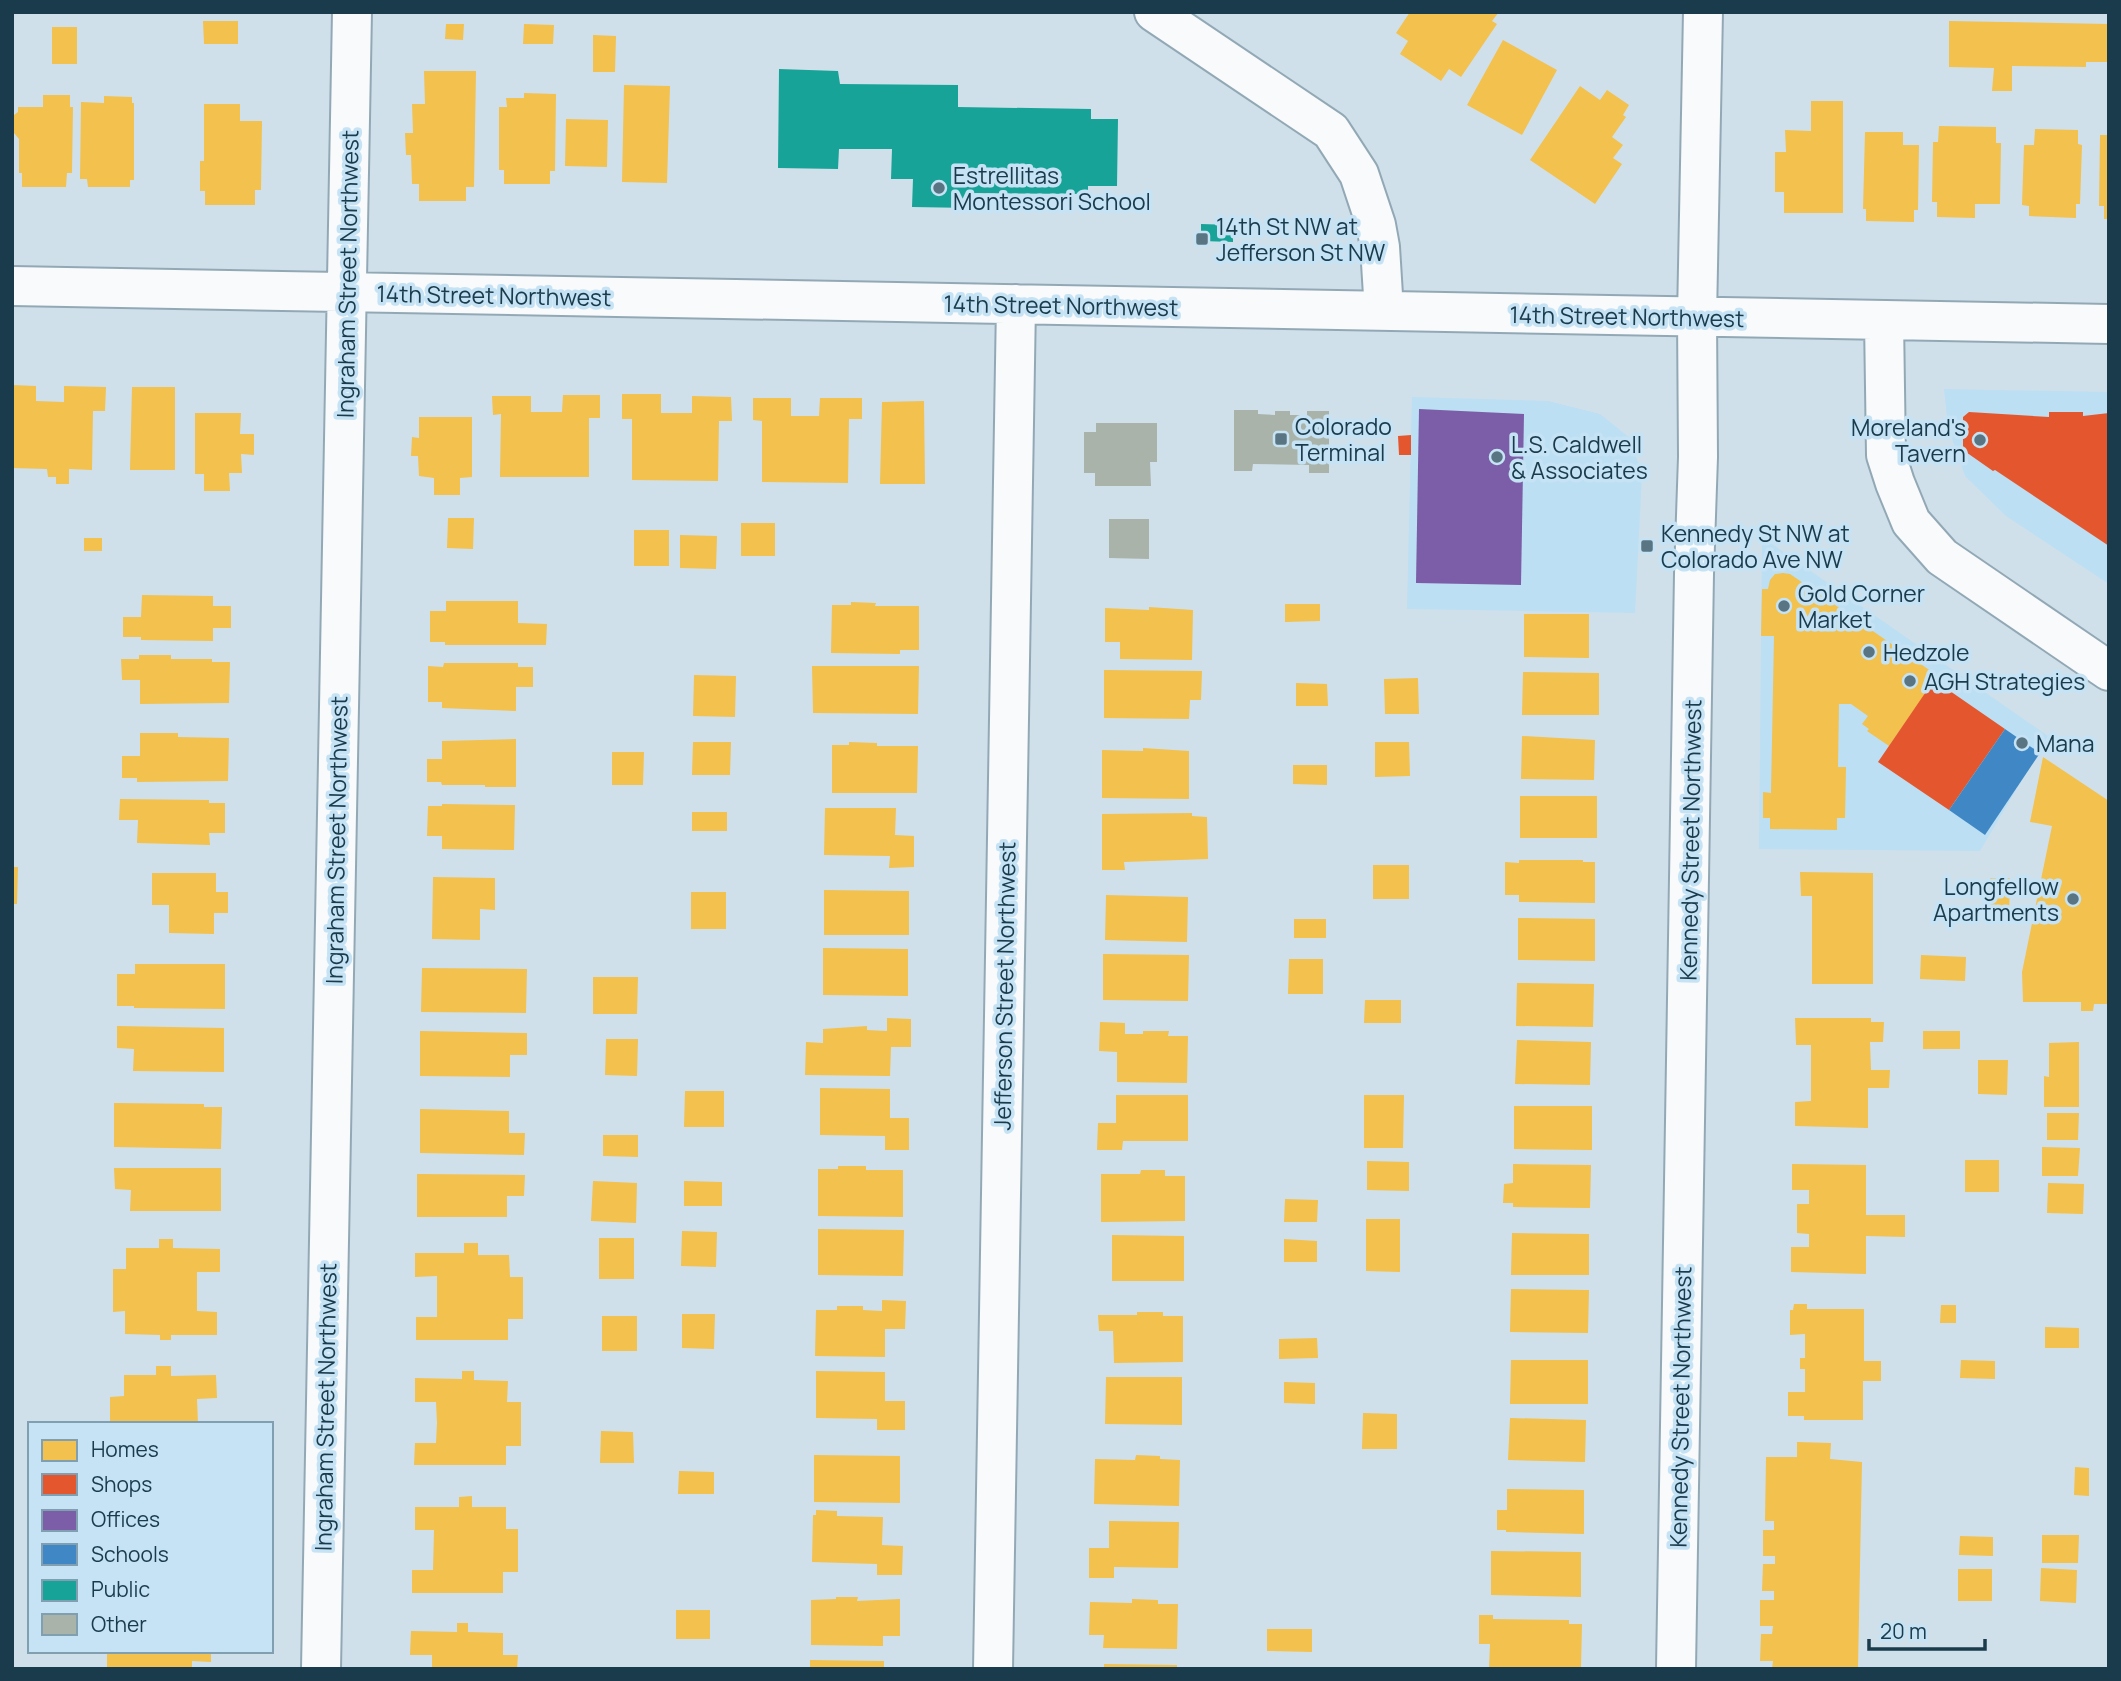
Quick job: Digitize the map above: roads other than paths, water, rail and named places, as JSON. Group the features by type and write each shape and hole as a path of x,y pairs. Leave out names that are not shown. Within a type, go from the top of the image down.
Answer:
{"street":[{"name":"Ingraham Street Northwest","path":"321,1669 352,12"},
{"path":"1154,12 1331,131 1359,174 1376,225 1384,311"},
{"name":"Kennedy Street Northwest","path":"1676,1669 1698,457 1697,317 1703,12"},
{"name":"14th Street Northwest","path":"12,286 2109,324"},
{"name":"Jefferson Street Northwest","path":"993,1669 1016,304"},
{"path":"1884,320 1886,455 1911,522 1942,557 2109,671"}],"place":[{"name":"Estrellitas Montessori School","path":"939,188"},
{"name":"14th St NW at Jefferson St NW","path":"1202,239"},
{"name":"Colorado Terminal","path":"1281,439"},
{"name":"Moreland's Tavern","path":"1980,440"},
{"name":"L.S. Caldwell & Associates","path":"1497,457"},
{"name":"Kennedy St NW at Colorado Ave NW","path":"1647,546"},
{"name":"Gold Corner Market","path":"1784,606"},
{"name":"Hedzole","path":"1869,652"},
{"name":"AGH Strategies","path":"1910,681"},
{"name":"Mana","path":"2022,743"},
{"name":"Longfellow Apartments","path":"2073,899"}]}
